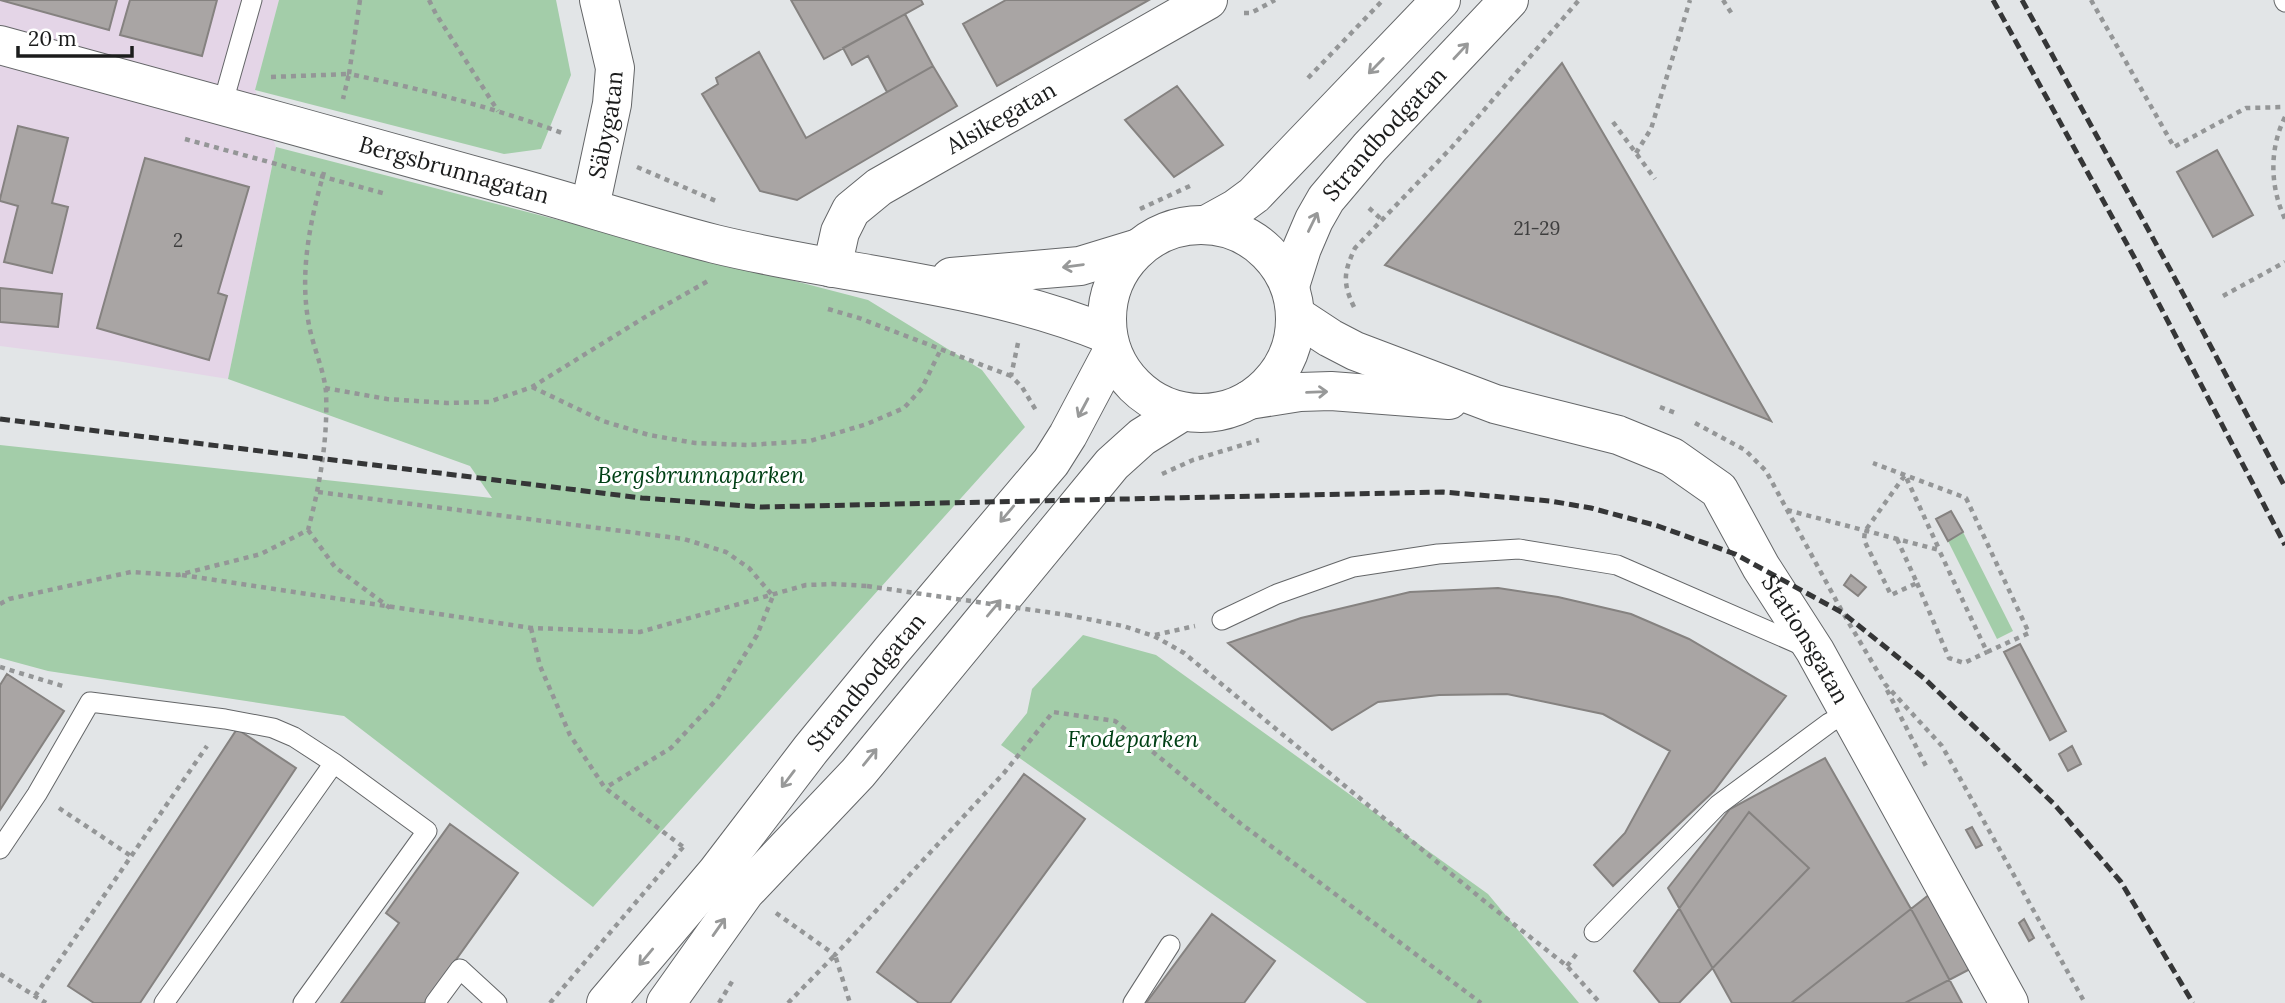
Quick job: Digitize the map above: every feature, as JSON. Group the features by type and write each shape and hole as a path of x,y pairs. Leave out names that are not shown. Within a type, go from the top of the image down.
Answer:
{"street":[{"name":"Säbygatan","path":"590,207 612,104 615,68 599,0"},
{"name":"Alsikegatan","path":"832,268 840,232 851,210 879,187 1208,0"},
{"path":"1206,225 1254,195 1441,0"},
{"name":"Strandbodgatan","path":"1292,300 1302,248 1326,199 1370,147 1509,0"},
{"name":"Bergsbrunnagatan","path":"0,45 590,207 715,244 832,268 911,280 1026,305 1070,318 1110,343"},
{"path":"1206,225 1232,230 1264,249 1276,263 1292,300 1291,348 1284,364 1269,384 1249,400 1217,413 1199,414 1166,408 1139,391 1128,380 1110,343 1106,315 1109,296 1126,262 1136,230 1151,239 1180,227 1206,225"},
{"name":"Bergsbrunnagatan","path":"911,280 1080,266 1136,230"},
{"name":"Stationsgatan","path":"1292,300 1330,338 1355,351 1495,404 1618,435 1672,457 1719,490 1761,567 1815,651 2009,1003"},
{"name":"Strandbodgatan","path":"606,1003 717,872 811,749 1051,462 1079,416 1110,343"},
{"name":"Stationsgatan","path":"1249,400 1300,392 1331,391 1495,404"},
{"path":"666,1003 745,892 858,773 1112,464 1142,437 1182,412"}],"lane":[{"path":"222,106 252,0"},
{"path":"1222,620 1276,594 1353,567 1438,554 1519,549 1617,565 1815,651"},
{"path":"0,849 37,794 90,702 225,719 273,728 294,737 334,762 427,831 303,1003"},
{"path":"1594,932 1717,804 1829,723 1849,712"},
{"path":"164,1003 334,762"},
{"path":"1133,1003 1170,945"},
{"path":"435,1003 460,969 497,1003"}],"path":[{"path":"178,575 261,554 308,530 318,492 326,423 326,388 309,322 305,274 309,234 349,74 360,0"},
{"path":"429,0 498,111"},
{"path":"1306,81 1383,0"},
{"path":"1354,308 1346,289 1346,269 1355,248 1452,147 1579,0"},
{"path":"1636,153 1651,129 1690,0"},
{"path":"1723,0 1732,14"},
{"path":"2091,0 2174,147 2246,108 2285,107"},
{"path":"349,74 498,111 570,136"},
{"path":"2285,117 2273,158 2276,200 2285,219"},
{"path":"1614,122 1655,179"},
{"path":"635,166 720,203"},
{"path":"1136,230 1195,183"},
{"path":"2223,296 2285,262"},
{"path":"326,388 387,400 447,404 489,402 532,387 649,314 716,277"},
{"path":"532,387 603,421 649,435 695,443 748,445 810,441 867,424 904,408 922,388 940,349"},
{"path":"1873,463 1966,498 2029,633 1964,663 1949,658 1898,539"},
{"path":"1905,475 1865,531 1864,540 1891,595 1917,583"},
{"path":"1905,475 1987,652"},
{"path":"318,492 684,539 726,552 749,568 773,596"},
{"path":"1787,510 1939,550"},
{"path":"308,530 335,567 391,608"},
{"path":"0,604 9,599 131,572 178,575 531,628 640,632 806,585 834,584 867,586 1067,615 1123,626 1154,636 1184,653 1567,966 1600,1003"},
{"path":"605,788 671,748 718,699 757,635 773,596"},
{"path":"1154,636 1222,620"},
{"path":"531,628 540,666 570,735 605,788 717,872"},
{"path":"0,667 62,685 90,702"},
{"path":"1885,684 1927,767"},
{"path":"788,1003 1004,773 1053,712 1115,721 1251,831 1481,1003"},
{"path":"35,996 225,719"},
{"path":"37,794 131,856"},
{"path":"550,1003 683,847"},
{"path":"777,914 835,955 850,1003"},
{"path":"0,974 46,1003"}],"shaded area":[{"path":"0,0 279,0 255,90 276,147 228,379 0,346"}],"green space":[{"path":"279,0 556,0 571,75 541,149 504,154 255,90"},
{"name":"Bergsbrunnaparken","path":"276,147 868,300 982,370 1025,427 593,907 344,716 48,671 0,658 0,445 492,498 470,466 228,379"},
{"path":"1963,532 2013,631 1997,639 1948,541"},
{"name":"Frodeparken","path":"1083,635 1156,655 1488,894 1579,1003 1367,1003 1001,745 1027,713 1032,689"}],"building":[{"path":"0,0 117,0 109,30"},
{"path":"130,0 217,0 202,56 120,35"},
{"path":"791,0 921,0 923,4 824,59"},
{"path":"1006,0 1149,0 997,86 963,24"},
{"path":"905,14 933,66 887,92 868,56 852,65 843,48"},
{"path":"759,52 806,138 933,66 957,106 797,200 760,191 702,94 718,84 716,78"},
{"path":"1562,63 1637,191 1771,421 1385,265"},
{"path":"1177,86 1223,145 1174,177 1125,120"},
{"path":"18,126 68,138 52,203 68,207 52,273 4,262 18,206 0,199"},
{"path":"2217,150 2253,215 2213,237 2177,172"},
{"path":"145,158 249,187 218,293 227,296 209,360 97,328"},
{"path":"0,288 62,294 58,327 0,322"},
{"path":"1951,511 1963,532 1948,541 1936,519"},
{"path":"1851,575 1866,587 1858,596 1844,585"},
{"path":"1498,588 1558,597 1631,614 1689,639 1786,696 1714,791 1613,886 1594,865 1625,833 1670,751 1603,714 1507,694 1439,695 1378,702 1332,730 1228,643 1301,618 1410,592"},
{"path":"2020,644 2066,731 2050,740 2004,652"},
{"path":"7,674 64,711 0,810 0,685"},
{"path":"237,729 296,768 140,1003 94,1003 68,986"},
{"path":"2072,746 2081,764 2068,771 2059,754"},
{"path":"1825,758 1962,1003 1732,1003 1668,888 1730,809"},
{"path":"1024,774 1085,819 950,1003 919,1003 877,972"},
{"path":"1749,812 1809,868 1679,1003 1660,1003 1634,971"},
{"path":"450,824 518,873 425,1003 341,1003 399,923 386,913"},
{"path":"1972,827 1982,845 1976,848 1966,830"},
{"path":"1930,894 1970,969 1905,1003 1791,1003"},
{"path":"1212,914 1275,961 1244,1003 1146,1003"},
{"path":"2024,919 2034,938 2029,941 2019,923"}],"railway":[{"path":"1993,0 2139,266 2285,545"},
{"path":"2022,0 2171,271 2285,487"},
{"path":"0,419 642,498 761,507 1443,492 1550,501 1591,508 1658,526 1735,554 1843,613 1925,679 2055,805 2121,882 2193,1003"}]}
